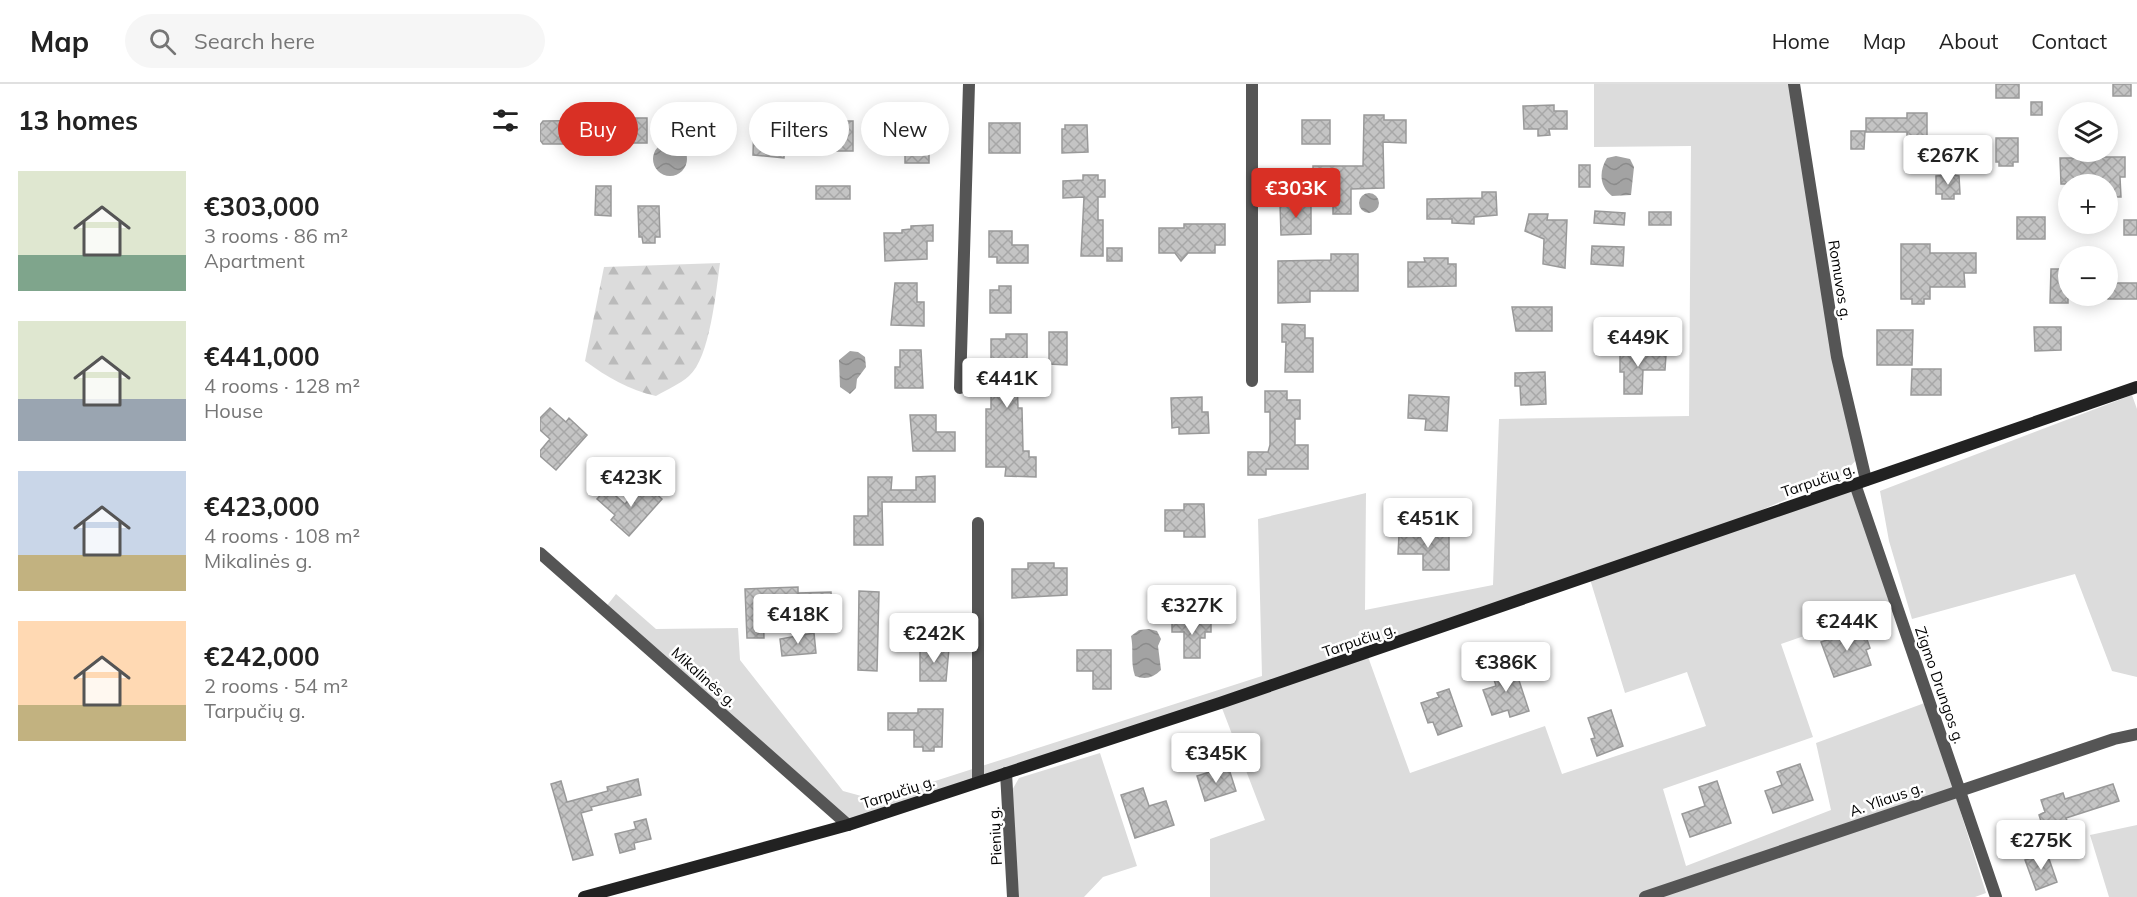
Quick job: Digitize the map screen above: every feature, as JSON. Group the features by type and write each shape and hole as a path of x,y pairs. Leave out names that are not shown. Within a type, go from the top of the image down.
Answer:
{"main road":[{"name":"Tarpučių g.","path":"584,897 848,825 1367,654 2137,387"}],"street":[{"path":"960,388 969,84"},
{"path":"1251,381 1252,84"},
{"name":"Romuvos g.","path":"1794,84 1837,357 1860,482"},
{"name":"Zigmo Drungos g.","path":"1860,482 1996,897"},
{"path":"978,523 978,782"},
{"name":"Mikalinės g.","path":"540,553 848,825"},
{"name":"A. Yliaus g.","path":"1645,897 1960,790 2114,739 2137,734"},
{"name":"Pienių g.","path":"1006,773 1013,897"}],"green space":[{"path":"1594,84 1794,84 1859,457 1841,476 1703,535 1855,484 1896,604 1781,644 1813,737 1663,789 1686,866 1831,810 1816,743 1930,701 1958,804 1986,893 1975,897 1210,897 1210,839 1265,820 1220,703 848,825 605,608 616,594 656,629 738,628 740,660 843,791 876,800 1262,676 1258,519 1366,493 1365,610 1493,585 1499,419 1689,416 1691,146 1594,147","holes":["1589,576 1625,693 1687,672 1706,726 1562,774 1545,726 1410,773 1367,654"]},
{"path":"720,263 707,340 696,367 685,379 656,396 619,382 585,361 604,267"},
{"path":"2132,395 2137,409 2137,677 2112,671 2075,574 1912,619 1889,541 1880,491"},
{"path":"1100,753 1137,866 1103,877 1084,897 1019,897 1011,792 1019,778"},
{"path":"2137,825 2137,897 2109,897 2090,835"}],"water":[{"path":"654,156 686,156 682,171 670,176 658,171 653,159"},
{"path":"1616,156 1630,159 1634,167 1631,195 1612,196 1603,183 1604,163 1607,158"},
{"path":"1365,193 1373,193 1379,199 1379,207 1373,213 1365,213 1359,207 1359,199"},
{"path":"850,351 858,352 865,357 866,367 857,379 856,388 850,394 840,387 839,360"},
{"path":"1139,630 1157,631 1161,639 1158,646 1161,670 1155,675 1142,678 1135,676 1131,636"}],"building":[{"path":"1996,84 2019,84 2019,98 1996,98"},
{"path":"2113,84 2131,84 2131,96 2113,96"},
{"path":"2031,102 2042,102 2042,115 2031,115"},
{"path":"1554,105 1554,111 1567,111 1567,129 1549,129 1550,135 1538,136 1538,129 1524,129 1523,106"},
{"path":"1907,113 1927,113 1927,138 1907,138 1907,132 1866,132 1866,118 1907,118"},
{"path":"1364,115 1384,115 1384,120 1406,120 1406,143 1383,142 1384,188 1351,189 1351,214 1333,214 1333,206 1313,206 1313,166 1363,166"},
{"path":"638,118 647,118 647,143 638,143"},
{"path":"1302,120 1330,120 1330,144 1302,144"},
{"path":"543,121 558,121 558,144 543,144 540,140 540,125"},
{"path":"849,121 853,121 853,151 849,151"},
{"path":"989,123 1020,123 1020,153 989,153"},
{"path":"1065,125 1087,125 1088,152 1062,153 1062,129 1065,129"},
{"path":"1851,131 1865,131 1864,149 1851,149"},
{"path":"1996,138 2018,138 2018,162 2013,162 2013,166 1999,166 1999,162 1996,162"},
{"path":"905,156 929,156 929,163 905,163"},
{"path":"2118,157 2125,157 2125,177 2120,177 2121,197 2118,197 2118,174 2061,174 2060,162 2118,162"},
{"path":"1579,165 1590,165 1590,187 1579,187"},
{"path":"1083,175 1098,175 1098,180 1105,180 1105,197 1098,197 1098,220 1103,220 1103,256 1081,256 1084,197 1063,198 1063,181 1083,180"},
{"path":"1936,176 1959,176 1960,194 1954,194 1954,199 1942,199 1942,194 1936,194"},
{"path":"596,186 611,186 611,216 595,215"},
{"path":"816,186 850,186 850,199 816,199"},
{"path":"1482,192 1496,192 1497,215 1474,217 1474,224 1452,223 1452,219 1427,219 1427,199 1482,198"},
{"path":"1311,203 1311,234 1281,235 1280,204"},
{"path":"638,206 659,206 660,237 655,237 655,243 643,243 642,237 639,237"},
{"path":"1595,211 1625,213 1624,225 1594,223"},
{"path":"1649,212 1671,212 1671,225 1649,225"},
{"path":"1529,214 1548,214 1547,220 1567,220 1565,268 1543,264 1544,239 1525,231"},
{"path":"2017,217 2045,217 2045,239 2017,239"},
{"path":"2124,220 2137,220 2137,235 2124,235"},
{"path":"1184,224 1225,224 1225,245 1215,245 1215,253 1188,253 1181,261 1175,253 1159,253 1159,228 1184,228"},
{"path":"933,225 933,241 927,241 927,259 885,261 884,233 902,233 902,230 911,229 911,226"},
{"path":"989,231 1012,231 1012,245 1028,245 1028,263 997,263 997,257 989,257"},
{"path":"1901,244 1930,244 1930,253 1976,253 1976,273 1964,273 1965,287 1930,287 1930,299 1924,299 1924,304 1912,304 1912,299 1901,299"},
{"path":"1592,246 1624,247 1623,266 1591,264"},
{"path":"1107,248 1122,248 1122,261 1107,261"},
{"path":"1331,254 1358,254 1358,291 1310,291 1310,302 1278,303 1278,261 1331,260"},
{"path":"1424,258 1448,258 1448,264 1456,264 1456,286 1408,287 1408,262 1425,262"},
{"path":"2051,269 2058,269 2058,303 2050,303"},
{"path":"895,283 917,283 917,302 924,302 924,326 891,325"},
{"path":"2118,283 2137,283 2137,299 2118,299"},
{"path":"999,286 1011,286 1011,313 990,313 990,290 999,290"},
{"path":"1512,307 1552,307 1552,331 1516,331"},
{"path":"1282,324 1305,325 1305,338 1313,338 1313,372 1285,372 1286,342 1282,342"},
{"path":"2034,327 2061,327 2061,350 2035,351"},
{"path":"1877,330 1913,330 1912,365 1877,365"},
{"path":"1049,332 1067,332 1067,365 1049,364"},
{"path":"1006,334 1027,334 1027,366 1020,366 1020,376 1017,376 1018,408 1022,408 1023,451 1029,451 1029,457 1036,457 1036,477 1005,476 1006,467 986,467 986,409 991,409 991,339 1006,339"},
{"path":"1625,346 1644,346 1643,355 1666,355 1665,370 1643,370 1642,394 1624,394 1624,372 1620,372 1620,354 1625,354"},
{"path":"900,350 921,350 923,388 895,388 895,367 900,367"},
{"path":"1912,369 1941,369 1941,395 1911,395"},
{"path":"1545,372 1546,404 1521,405 1520,386 1515,386 1515,373"},
{"path":"1265,391 1287,391 1287,400 1300,400 1300,419 1295,419 1295,445 1308,445 1308,469 1266,469 1266,475 1248,475 1248,452 1268,452 1270,445 1270,412 1265,412"},
{"path":"1409,395 1449,397 1447,431 1425,430 1426,419 1408,418"},
{"path":"1202,397 1202,412 1208,412 1209,433 1179,434 1179,427 1172,428 1171,398"},
{"path":"550,408 566,422 569,418 587,435 556,470 540,456 540,451 550,439 540,430 540,418"},
{"path":"910,415 936,415 936,432 955,432 955,451 913,451"},
{"path":"935,476 935,502 882,502 883,545 854,545 854,516 868,516 868,477 892,477 891,490 916,490 916,477"},
{"path":"644,483 662,499 629,536 611,520 615,515 597,499 607,488 625,504"},
{"path":"1184,504 1204,504 1205,537 1184,537 1184,531 1165,531 1165,510 1184,510"},
{"path":"1433,529 1449,529 1449,570 1423,570 1423,554 1398,554 1399,535 1433,535"},
{"path":"1028,563 1054,563 1054,568 1067,568 1067,595 1012,598 1012,569 1028,569"},
{"path":"798,587 798,593 831,592 833,624 810,625 809,603 763,605 764,638 747,638 745,589"},
{"path":"859,591 879,592 877,671 858,670"},
{"path":"1172,621 1211,621 1211,632 1205,632 1205,638 1200,638 1200,658 1184,658 1184,632 1172,632"},
{"path":"1863,628 1870,648 1866,650 1871,665 1834,677 1821,642"},
{"path":"814,633 816,653 782,656 780,639"},
{"path":"920,648 949,648 946,681 920,681"},
{"path":"1077,650 1111,650 1111,689 1093,689 1093,671 1077,671"},
{"path":"1514,665 1529,711 1510,717 1508,710 1492,715 1483,690 1496,686 1492,673"},
{"path":"1449,689 1462,726 1438,735 1433,722 1428,723 1421,703 1439,697 1437,693"},
{"path":"918,709 943,709 942,747 934,747 934,751 923,751 923,747 914,747 914,730 888,730 888,713 918,713"},
{"path":"1611,710 1623,746 1597,756 1591,739 1595,738 1588,718"},
{"path":"1800,764 1813,800 1773,813 1765,791 1782,785 1777,772"},
{"path":"1228,766 1236,791 1205,801 1197,776"},
{"path":"638,779 641,795 591,807 592,810 581,813 593,855 573,860 551,784 561,781 567,802 608,791 607,787"},
{"path":"1717,781 1731,823 1690,837 1682,814 1705,806 1699,787"},
{"path":"2113,784 2119,801 2066,818 2069,826 2045,834 2039,815 2045,812 2041,800 2063,793 2065,799"},
{"path":"1143,788 1149,806 1166,801 1174,825 1135,838 1121,795"},
{"path":"646,819 651,839 634,843 635,849 620,853 615,834 636,829 634,822"},
{"path":"2047,853 2057,882 2036,890 2025,860"}]}
